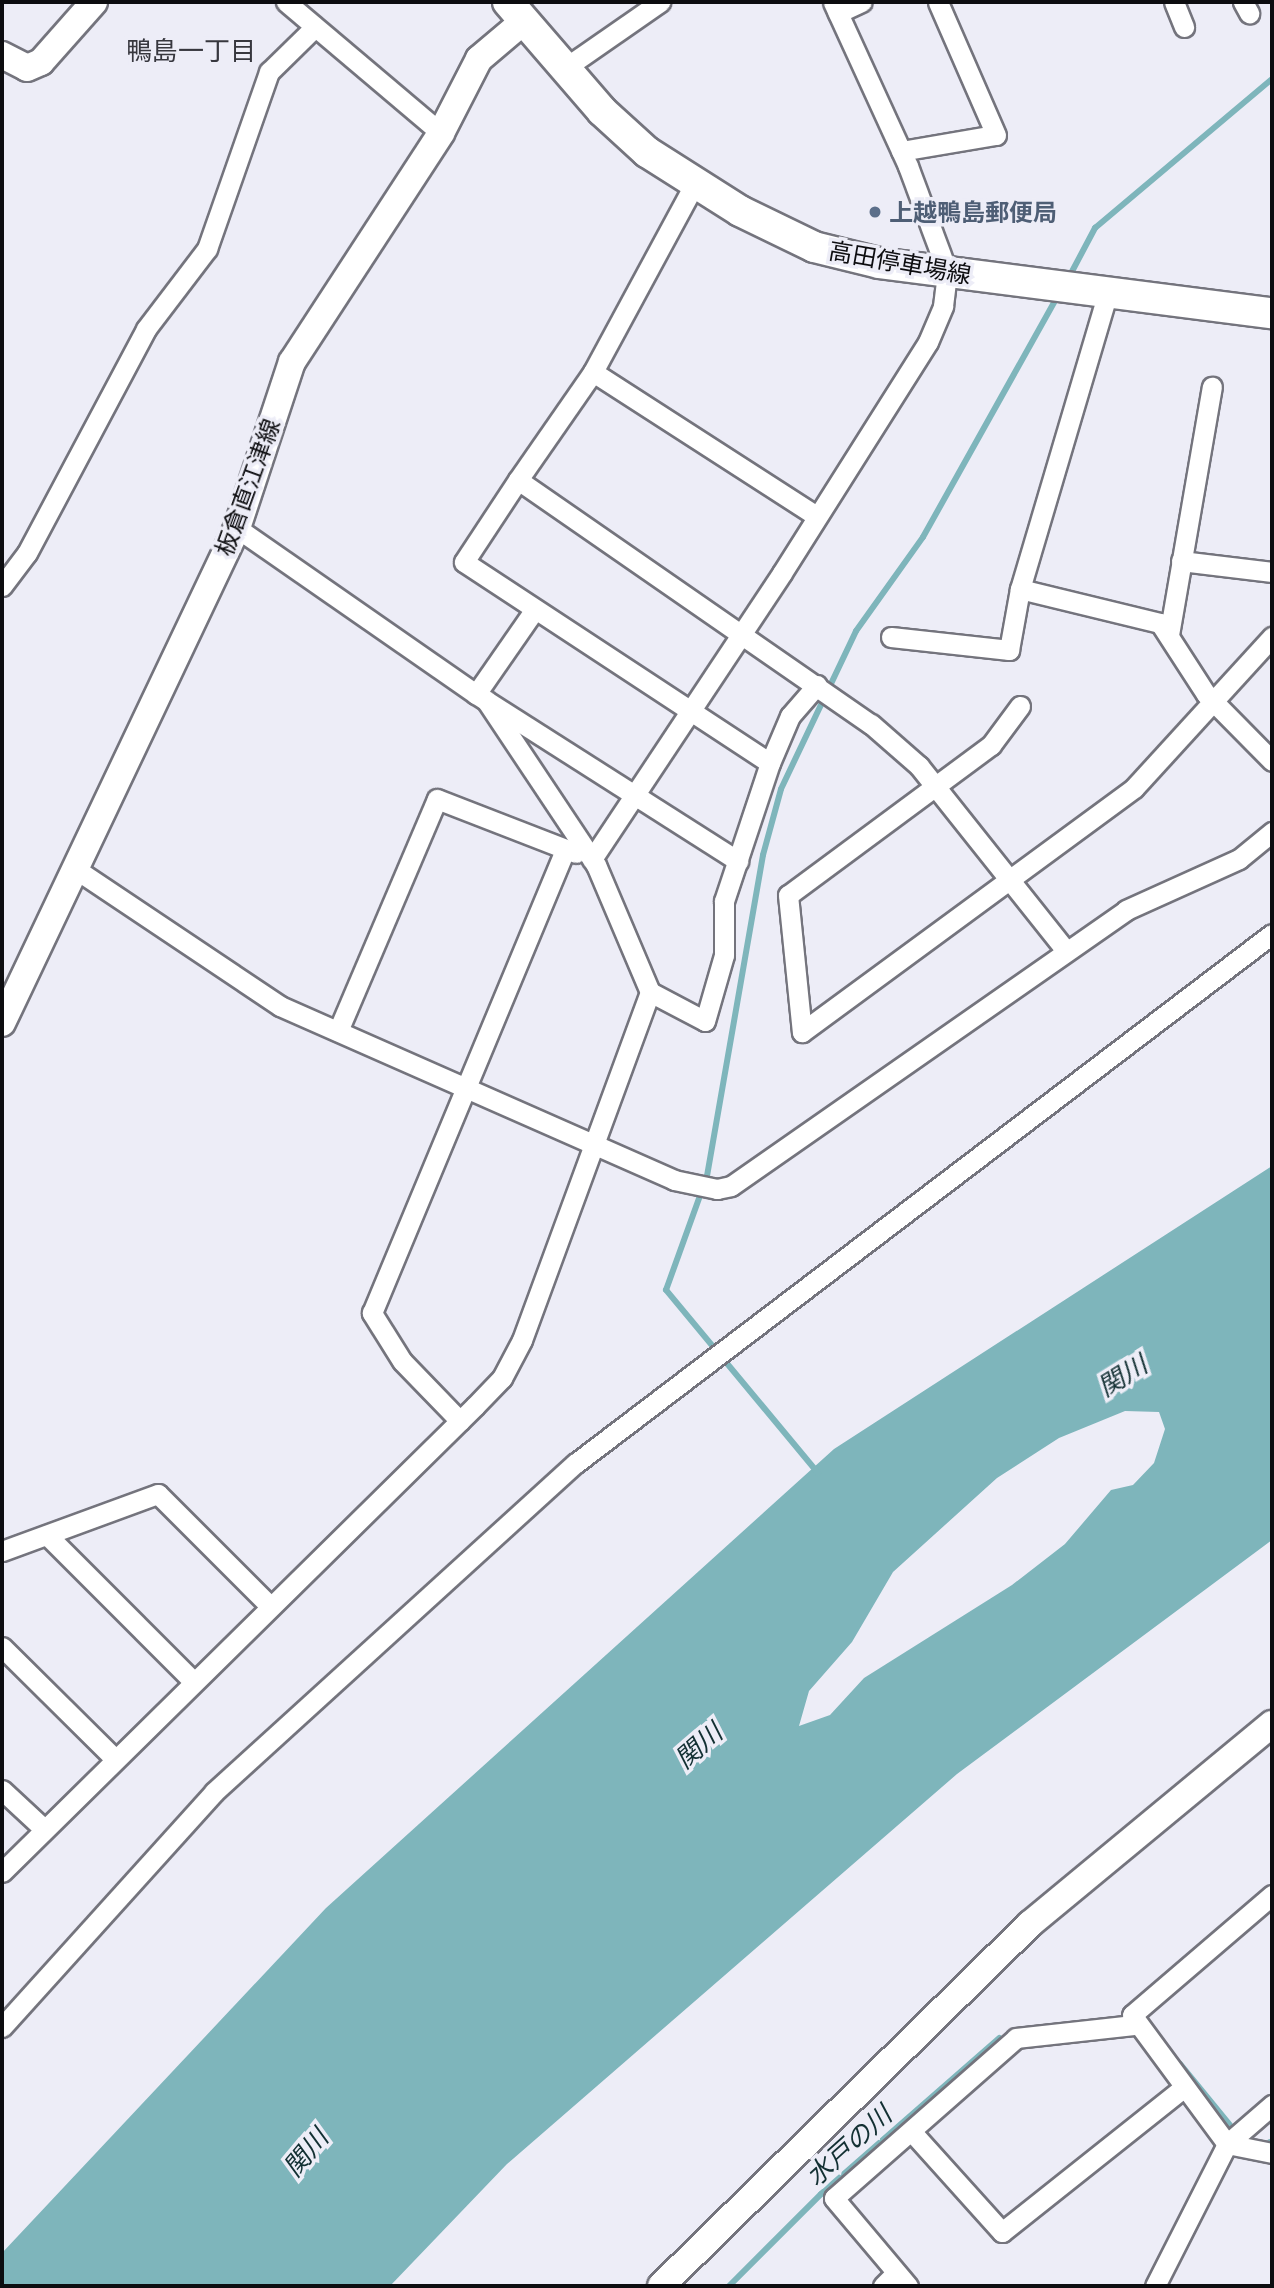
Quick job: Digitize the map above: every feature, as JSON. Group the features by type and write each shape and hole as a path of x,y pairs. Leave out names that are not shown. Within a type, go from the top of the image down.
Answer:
{"main road":[{"path":"2,55 27,68 41,62 94,2"},
{"name":"高田停車場線","path":"516,11 611,119 694,185 814,247 947,271 1272,313"},
{"name":"板倉直江津線","path":"2,1023 77,870 237,528 292,362 441,133 479,59 516,11"},
{"path":"661,2286 1030,1924 1272,1724"}],"street":[{"path":"286,2 441,133"},
{"path":"565,68 660,2"},
{"path":"592,859 685,710 743,631 928,342 943,306 947,271 901,151 836,7 862,2"},
{"path":"901,151 996,135 938,2"},
{"path":"1174,2 1184,27"},
{"path":"2,586 27,553 146,329 206,249 269,72 315,27"},
{"path":"694,185 593,372 464,562 685,710 770,763"},
{"path":"891,637 1009,650 1020,589 1108,292"},
{"path":"593,372 815,515"},
{"path":"1168,635 1212,387"},
{"path":"518,480 743,631 871,724 936,788 1066,951"},
{"path":"237,528 481,697 738,861"},
{"path":"1181,561 1272,572"},
{"path":"1020,589 1160,623 1213,701 1272,761"},
{"path":"481,697 534,609"},
{"path":"1020,706 991,745 788,895 802,1031 1134,788 1272,637"},
{"path":"481,697 592,859 650,992 705,1021 724,955 724,901 770,763 790,716 817,685"},
{"path":"338,1031 438,799 592,859"},
{"path":"77,870 280,1006 674,1180 710,1189 731,1186 1126,910 1239,859 1272,832"},
{"path":"460,1421 402,1361 372,1313 565,850"},
{"path":"2,2027 214,1792 576,1463 1272,934"},
{"path":"2,1871 502,1378 522,1340 650,992"},
{"path":"2,1551 158,1494 270,1606"},
{"path":"47,1535 193,1681"},
{"path":"2,1647 114,1758"},
{"path":"2,1790 44,1829"},
{"path":"1272,1895 1132,2015 1133,2025 1227,2144 1272,2153"},
{"path":"896,2282 834,2198 1016,2038 1133,2025"},
{"path":"911,2131 1002,2232 1183,2088"},
{"path":"1155,2286 1227,2144 1272,2105"}],"water":[{"name":"関川","path":"1272,1166 1272,1540 957,1774 507,2164 390,2286 2,2286 2,2253 326,1908 834,1449","holes":["1125,1411 1159,1412 1165,1429 1154,1463 1133,1485 1111,1490 1065,1544 1012,1585 864,1678 830,1715 799,1726 809,1691 852,1642 893,1572 997,1478 1059,1438"]}],"waterway":[{"path":"1068,279 1095,228 1272,79"},
{"path":"818,1473 666,1290 707,1176 763,855 781,789 856,631 923,537 1059,294"},
{"name":"水戸の川","path":"729,2286 821,2194 999,2038"},
{"name":"水戸の川","path":"1180,2064 1230,2125"}],"place":[{"name":"上越鴨島郵便局","path":"875,212"}],"district":[{"name":"鴨島一丁目","path":"191,50"}]}
